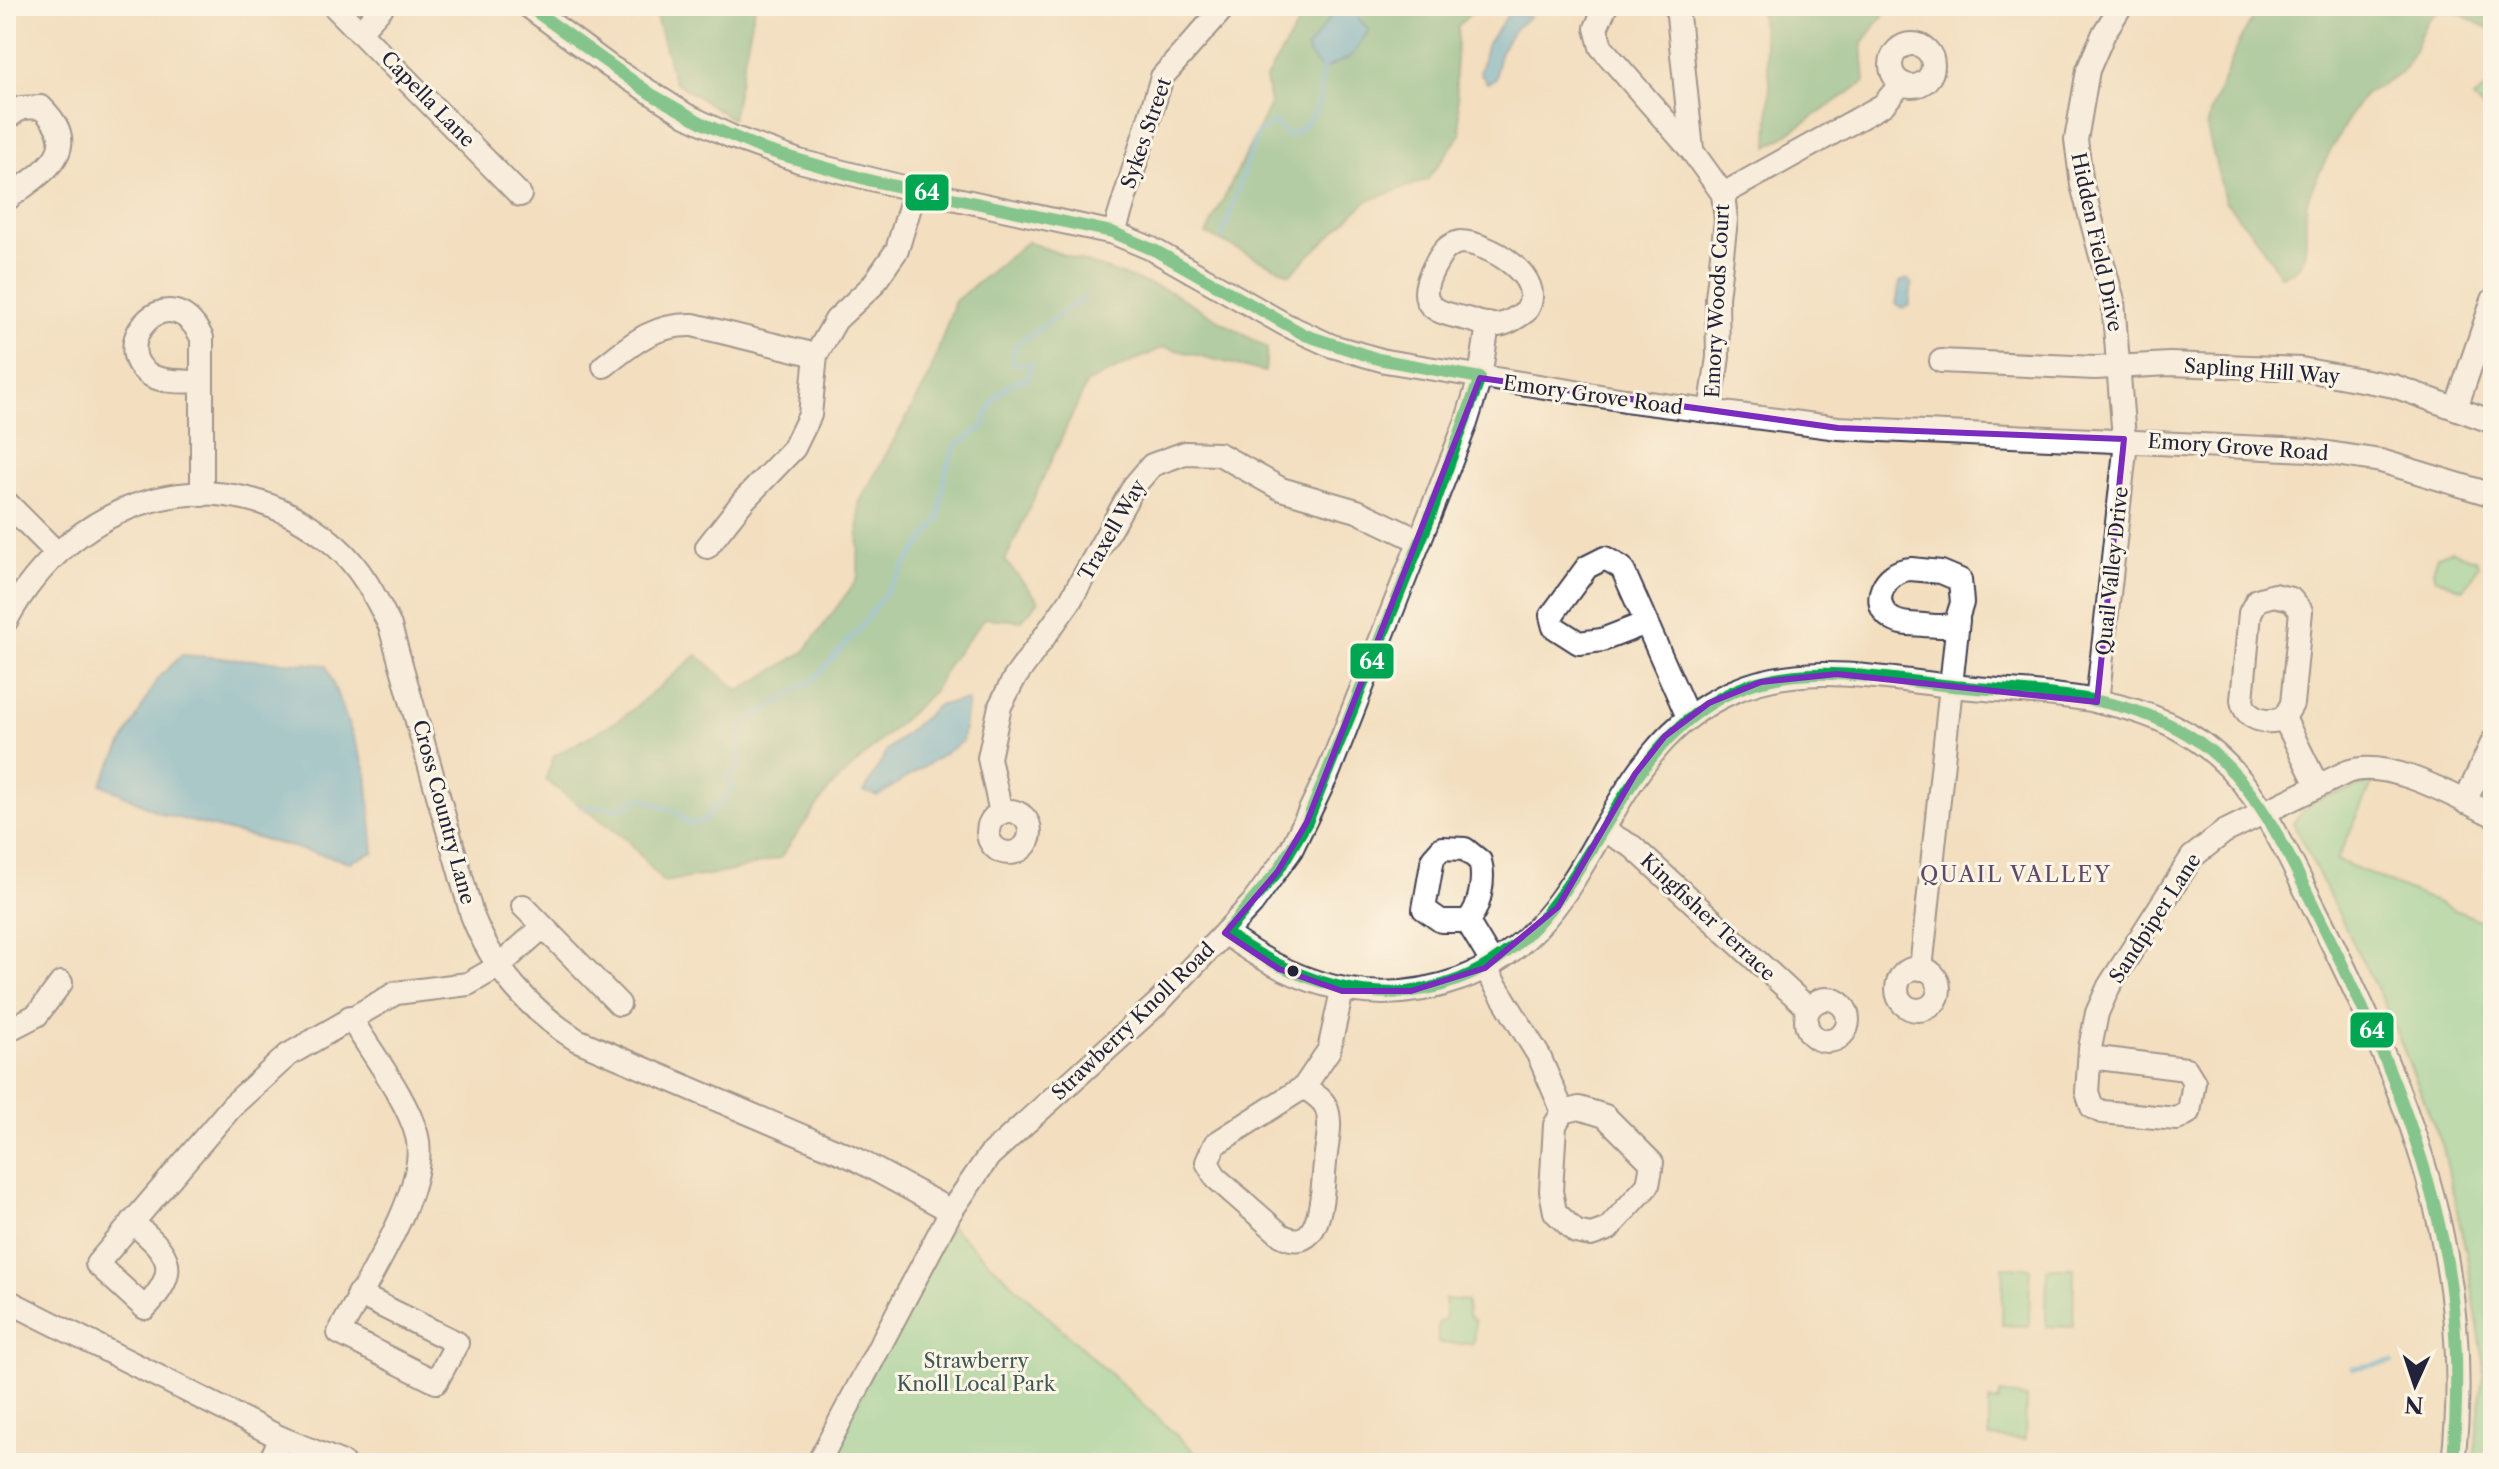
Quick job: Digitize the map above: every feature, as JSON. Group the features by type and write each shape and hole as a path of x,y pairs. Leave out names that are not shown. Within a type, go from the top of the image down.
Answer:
{"street":[{"name":"Capella Lane","path":"334,6 361,30 520,195"},
{"path":"361,30 383,6"},
{"name":"Emory Grove Road","path":"528,6 609,66 686,115 732,137 799,161 915,190 1114,233 1152,249 1259,311 1325,343 1385,361 1710,412 1867,430 2273,446 2345,454 2411,469 2493,495"},
{"name":"Sykes Street","path":"1114,233 1162,77 1225,6"},
{"name":"Emory Woods Court","path":"1606,6 1596,28 1601,47 1692,151 1723,194 1726,220 1717,298 1718,345 1710,412"},
{"name":"Emory Woods Court","path":"1677,6 1692,151"},
{"name":"Hidden Field Drive","path":"2121,6 2100,41 2088,70 2076,140 2082,185 2109,282 2124,439"},
{"path":"1723,194 1883,105 1902,83"},
{"path":"6,119 21,108 41,107 54,120 60,146 54,163 6,200"},
{"path":"707,547 744,500 794,448 810,415 816,355 836,320 872,286 897,250 915,190"},
{"path":"1453,243 1472,243 1521,270 1529,279 1532,295 1526,311 1506,323 1488,324 1440,313 1428,302 1428,279 1443,252 1453,243"},
{"path":"2456,408 2493,300"},
{"name":"Strawberry Knoll Road","path":"818,1463 951,1211 989,1156 1158,1003 1225,933 1278,871 1307,822 1420,541 1480,378 1488,324"},
{"path":"604,366 643,335 675,325 693,325 816,355"},
{"path":"1941,361 2119,368"},
{"name":"Sapling Hill Way","path":"2119,368 2170,364 2301,369 2382,383 2493,422"},
{"path":"201,382 202,495"},
{"name":"Quail Valley Drive","path":"2097,702 2124,439"},
{"name":"Traxell Way","path":"1001,813 989,758 1000,706 1014,679 1070,601 1134,486 1159,461 1185,453 1219,454 1289,492 1357,511 1420,541"},
{"name":"Cross Country Lane","path":"6,621 21,593 56,552 93,523 125,507 165,496 202,495 243,498 295,518 336,546 368,583 390,626 472,915 499,966 534,1007 577,1040 856,1159 951,1211"},
{"path":"6,502 56,552"},
{"path":"2268,595 2291,599 2302,613 2292,704 2284,718 2267,722 2253,717 2245,711 2242,700 2250,613 2257,600 2268,595"},
{"path":"1921,969 1958,620"},
{"path":"1646,623 1688,717"},
{"path":"1225,933 1279,969 1342,991 1411,991 1444,984 1489,966 1525,941 1551,915 1647,757 1688,717 1738,689 1800,674 1837,674 2097,702 2145,714 2189,735 2231,767 2265,813 2379,1039 2423,1156 2443,1238 2455,1327 2458,1382 2453,1463"},
{"path":"2284,718 2317,785"},
{"path":"2465,802 2493,741"},
{"name":"Sandpiper Lane","path":"2090,1057 2186,1069 2194,1082 2190,1110 2177,1119 2097,1110 2087,1100 2090,1057 2093,1027 2105,994 2185,865 2209,841 2351,770 2380,768 2493,815"},
{"name":"Kingfisher Terrace","path":"1603,830 1633,847 1809,1009"},
{"path":"523,906 619,1004"},
{"path":"1467,921 1539,1056 1563,1112 1553,1133 1553,1207 1576,1232 1601,1233 1648,1185 1652,1163 1599,1112 1579,1108 1563,1112"},
{"path":"132,1222 244,1095 288,1055 396,993 468,984 499,966 543,927"},
{"path":"6,1031 37,1015 61,983"},
{"path":"1304,1087 1326,1108 1327,1138 1317,1222 1306,1237 1291,1239 1281,1235 1216,1178 1207,1162 1215,1144 1304,1087 1329,1050 1342,991"},
{"path":"350,1017 408,1115 417,1135 420,1157 404,1210 358,1294 339,1333 436,1382 457,1343 358,1294"},
{"path":"6,1300 281,1438 343,1463"},
{"path":"269,1463 281,1438"}],"highlighted area":[{"path":"1480,378 1838,428 2124,439 2097,702 1837,674 1761,682 1709,703 1665,736 1635,774 1558,907 1485,968 1411,991 1342,991 1279,969 1225,933 1278,871 1307,822"}],"green space":[{"path":"653,6 755,6 732,119 674,81"},
{"path":"1309,6 1478,6 1458,26 1455,74 1461,134 1427,180 1367,201 1290,274 1206,234 1270,105 1266,78"},
{"path":"1759,6 1882,6 1883,16 1862,44 1865,82 1768,147 1770,80"},
{"path":"2267,6 2493,6 2493,31 2461,14 2440,10 2433,15 2423,28 2411,59 2402,71 2360,101 2310,193 2306,212 2306,246 2299,266 2280,276 2262,245 2225,201 2207,129 2210,113 2239,42 2254,16"},
{"path":"2493,82 2493,113 2489,115 2473,99"},
{"path":"1027,242 1171,292 1267,348 1265,372 1164,347 1087,383 1005,561 1039,601 1021,621 985,618 949,663 934,691 830,788 780,858 728,872 663,882 627,840 545,780 554,756 622,718 697,655 739,691 804,652 858,578 859,503 928,379 955,301"},
{"path":"2451,551 2475,559 2478,565 2472,579 2462,589 2435,578 2433,570 2438,556"},
{"path":"2373,782 2337,860 2493,926 2493,1463 2474,1463 2484,1363 2467,1256 2443,1147 2390,1016 2293,823 2312,801"},
{"name":"Strawberry Knoll Local Park","path":"950,1226 1203,1460 1203,1463 823,1463"},
{"path":"2003,1267 2030,1268 2029,1326 2002,1325"},
{"path":"2047,1268 2074,1268 2073,1327 2046,1326"},
{"path":"1445,1299 1467,1301 1468,1316 1475,1321 1473,1344 1438,1343 1438,1323 1445,1319"},
{"path":"2000,1393 2026,1398 2025,1440 1989,1437 1989,1400 1998,1402"}],"water":[{"path":"1510,12 1530,17 1509,36 1498,60 1496,79 1487,83 1480,73 1486,46"},
{"path":"1354,13 1369,30 1351,57 1322,70 1306,50 1333,14"},
{"path":"1907,279 1912,284 1909,306 1902,308 1896,304 1900,282"},
{"path":"182,655 326,665 367,773 374,852 350,862 162,814 101,784 157,679"},
{"path":"968,700 962,742 878,796 864,792 888,749 938,705"}],"waterway":[{"path":"1351,19 1371,6"},
{"path":"1222,237 1257,134 1275,122 1288,136 1304,125 1318,103 1324,65"},
{"path":"581,807 622,808 640,797 678,813 687,824 703,821 734,787 727,779 739,765 741,726 814,679 860,628 939,519 945,473 955,446 984,426 998,394 1028,378 1032,364 1013,364 1014,346 1084,298"},
{"path":"2353,1368 2392,1362"}],"transit line":[{"name":"64","path":"528,6 651,94 704,124 765,150 872,181 1112,232 1156,251 1305,335 1378,359 1480,378 1427,525 1307,822 1278,871 1225,933 1279,965 1338,986 1368,992 1398,992 1429,988 1460,979 1505,954 1541,920 1571,880 1655,753 1690,718 1734,691 1760,682 1787,676 1842,674 2073,697 2132,709 2187,734 2212,751 2252,795 2284,846 2360,1003 2394,1081 2422,1160 2443,1242 2455,1325 2453,1463"}],"district":[{"name":"QUAIL VALLEY","path":"2016,874"}]}
